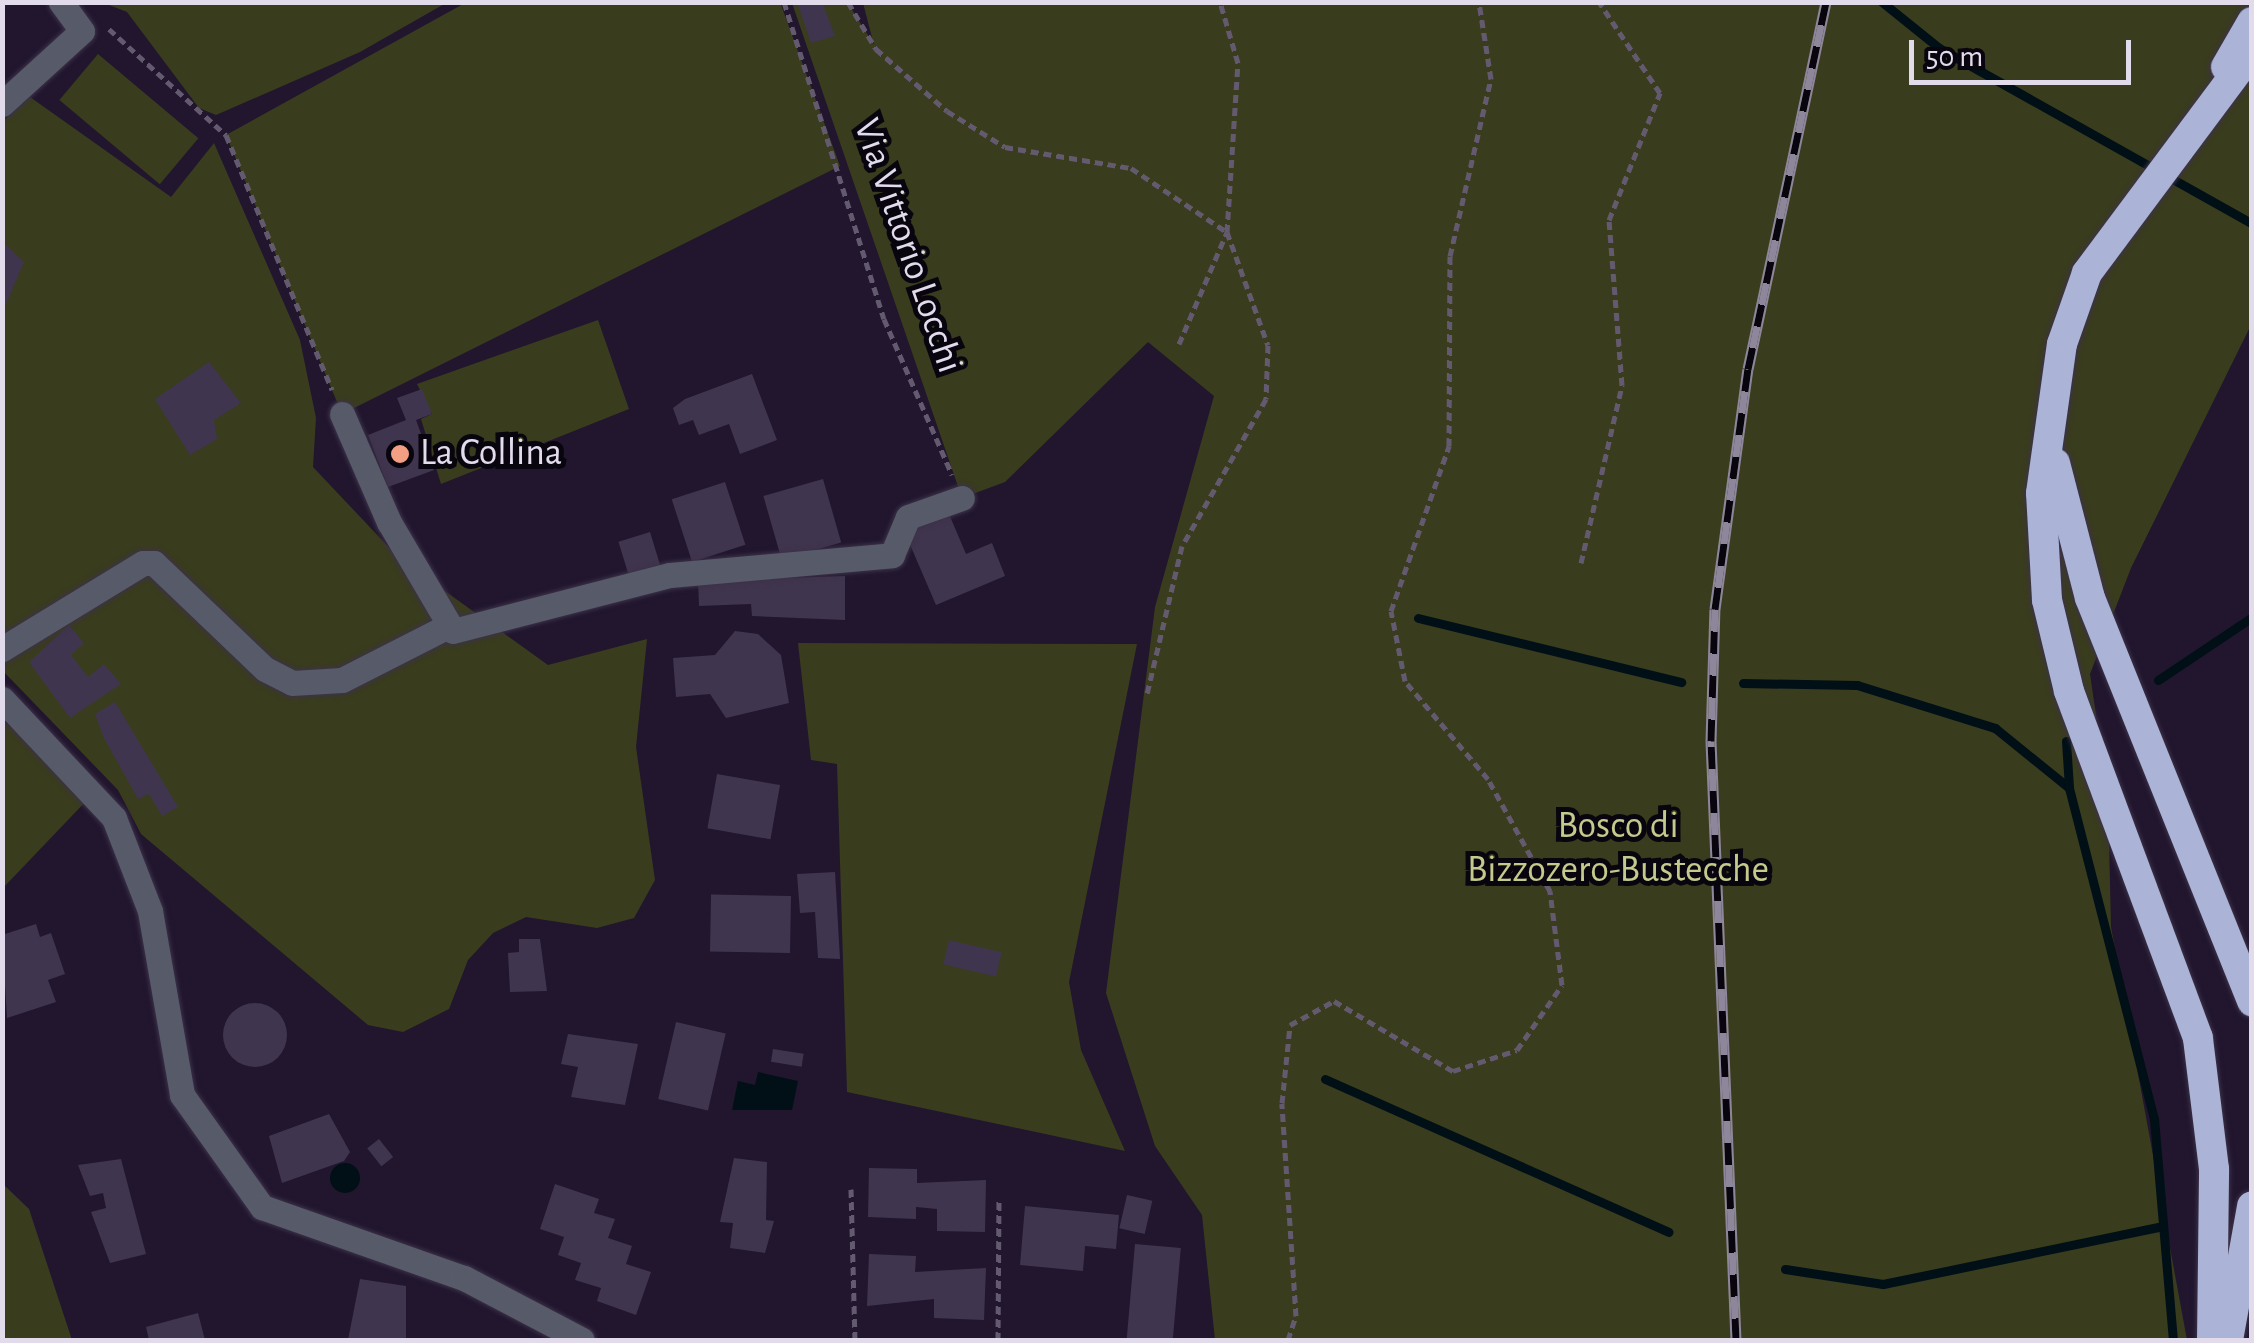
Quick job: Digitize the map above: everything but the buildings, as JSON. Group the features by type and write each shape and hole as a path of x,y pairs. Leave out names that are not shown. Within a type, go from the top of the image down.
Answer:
{"highway":[{"path":"2197,119 2252,22"},
{"path":"2212,1340 2214,1169 2198,1038 2069,691 2041,554 2049,426 2062,344 2087,274 2197,119 2252,52"},
{"path":"2197,119 2252,78"},
{"path":"2049,426 2064,522 2090,598 2252,1002"},
{"path":"2228,1340 2252,1206"}],"street":[{"path":"2,104 82,31 61,2"},
{"path":"342,414 444,628"},
{"path":"2,649 142,563 154,562 292,683 342,680 444,628 464,632 670,575 892,555 908,516 962,498"},
{"path":"2,699 114,818 150,912 182,1095 262,1206 464,1278 582,1340"}],"path":[{"name":"Via Vittorio Locchi","path":"784,2 884,319 962,498"},
{"path":"848,2 876,49 1005,147 1131,168 1227,232 1268,346 1266,399 1182,546 1147,694"},
{"path":"1179,344 1227,232 1238,63 1220,2"},
{"path":"1294,1340 1282,1103 1290,1025 1334,1000 1453,1070 1517,1050 1562,985 1550,891 1488,779 1406,681 1392,611 1448,446 1450,256 1491,78 1480,2"},
{"path":"1581,563 1622,386 1608,220 1660,93 1599,2"},
{"path":"82,31 108,28 226,135 342,414"},
{"path":"851,1188 855,1340"},
{"path":"998,1340 999,1202"}],"green space":[{"path":"780,2 840,166 342,414 226,135 465,3"},
{"path":"104,3 446,3 360,52 216,115 199,108 127,12"},
{"name":"Bosco di Bizzozero-Bustecche","path":"792,3 848,3 874,45 863,3 2251,3 2251,325 2131,568 2090,674 2108,797 2111,927 2187,1340 1215,1340 1202,1215 1155,1146 1106,993 1155,607 1214,396 1148,342 1005,482 962,498"},
{"path":"98,54 198,138 160,184 59,100"},
{"path":"30,97 171,197 214,143 300,340 316,418 313,467 399,558 548,665 647,639 636,747 655,880 634,918 597,928 526,917 493,933 468,960 449,1009 403,1032 368,1025 141,834 118,790 3,671 2,122"},
{"path":"598,320 629,409 441,484 421,419 432,414 417,384"},
{"path":"798,643 1137,644 1069,982 1081,1050 1125,1151 847,1092 837,764 811,760"},
{"path":"3,720 89,798 3,888"},
{"path":"3,1184 29,1209 72,1340 3,1340"}],"shaded area":[{"path":"758,1072 798,1081 792,1110 732,1110 738,1081 755,1085"},
{"path":"345,1163 356,1167 360,1178 356,1189 345,1193 334,1189 330,1178 334,1167"}],"waterway":[{"path":"1882,2 1939,48 2252,224"},
{"path":"2158,680 2252,617"},
{"path":"1418,618 1681,682"},
{"path":"1743,683 1857,685 1995,728 2069,788"},
{"path":"2066,741 2069,788 2154,1119 2173,1340"},
{"path":"1325,1079 1669,1232"},
{"path":"1785,1269 1883,1284 2163,1226"}],"railway":[{"path":"1736,1340 1711,741 1715,609 1748,369 1826,2"}],"place":[{"name":"La Collina","path":"400,454"}]}
